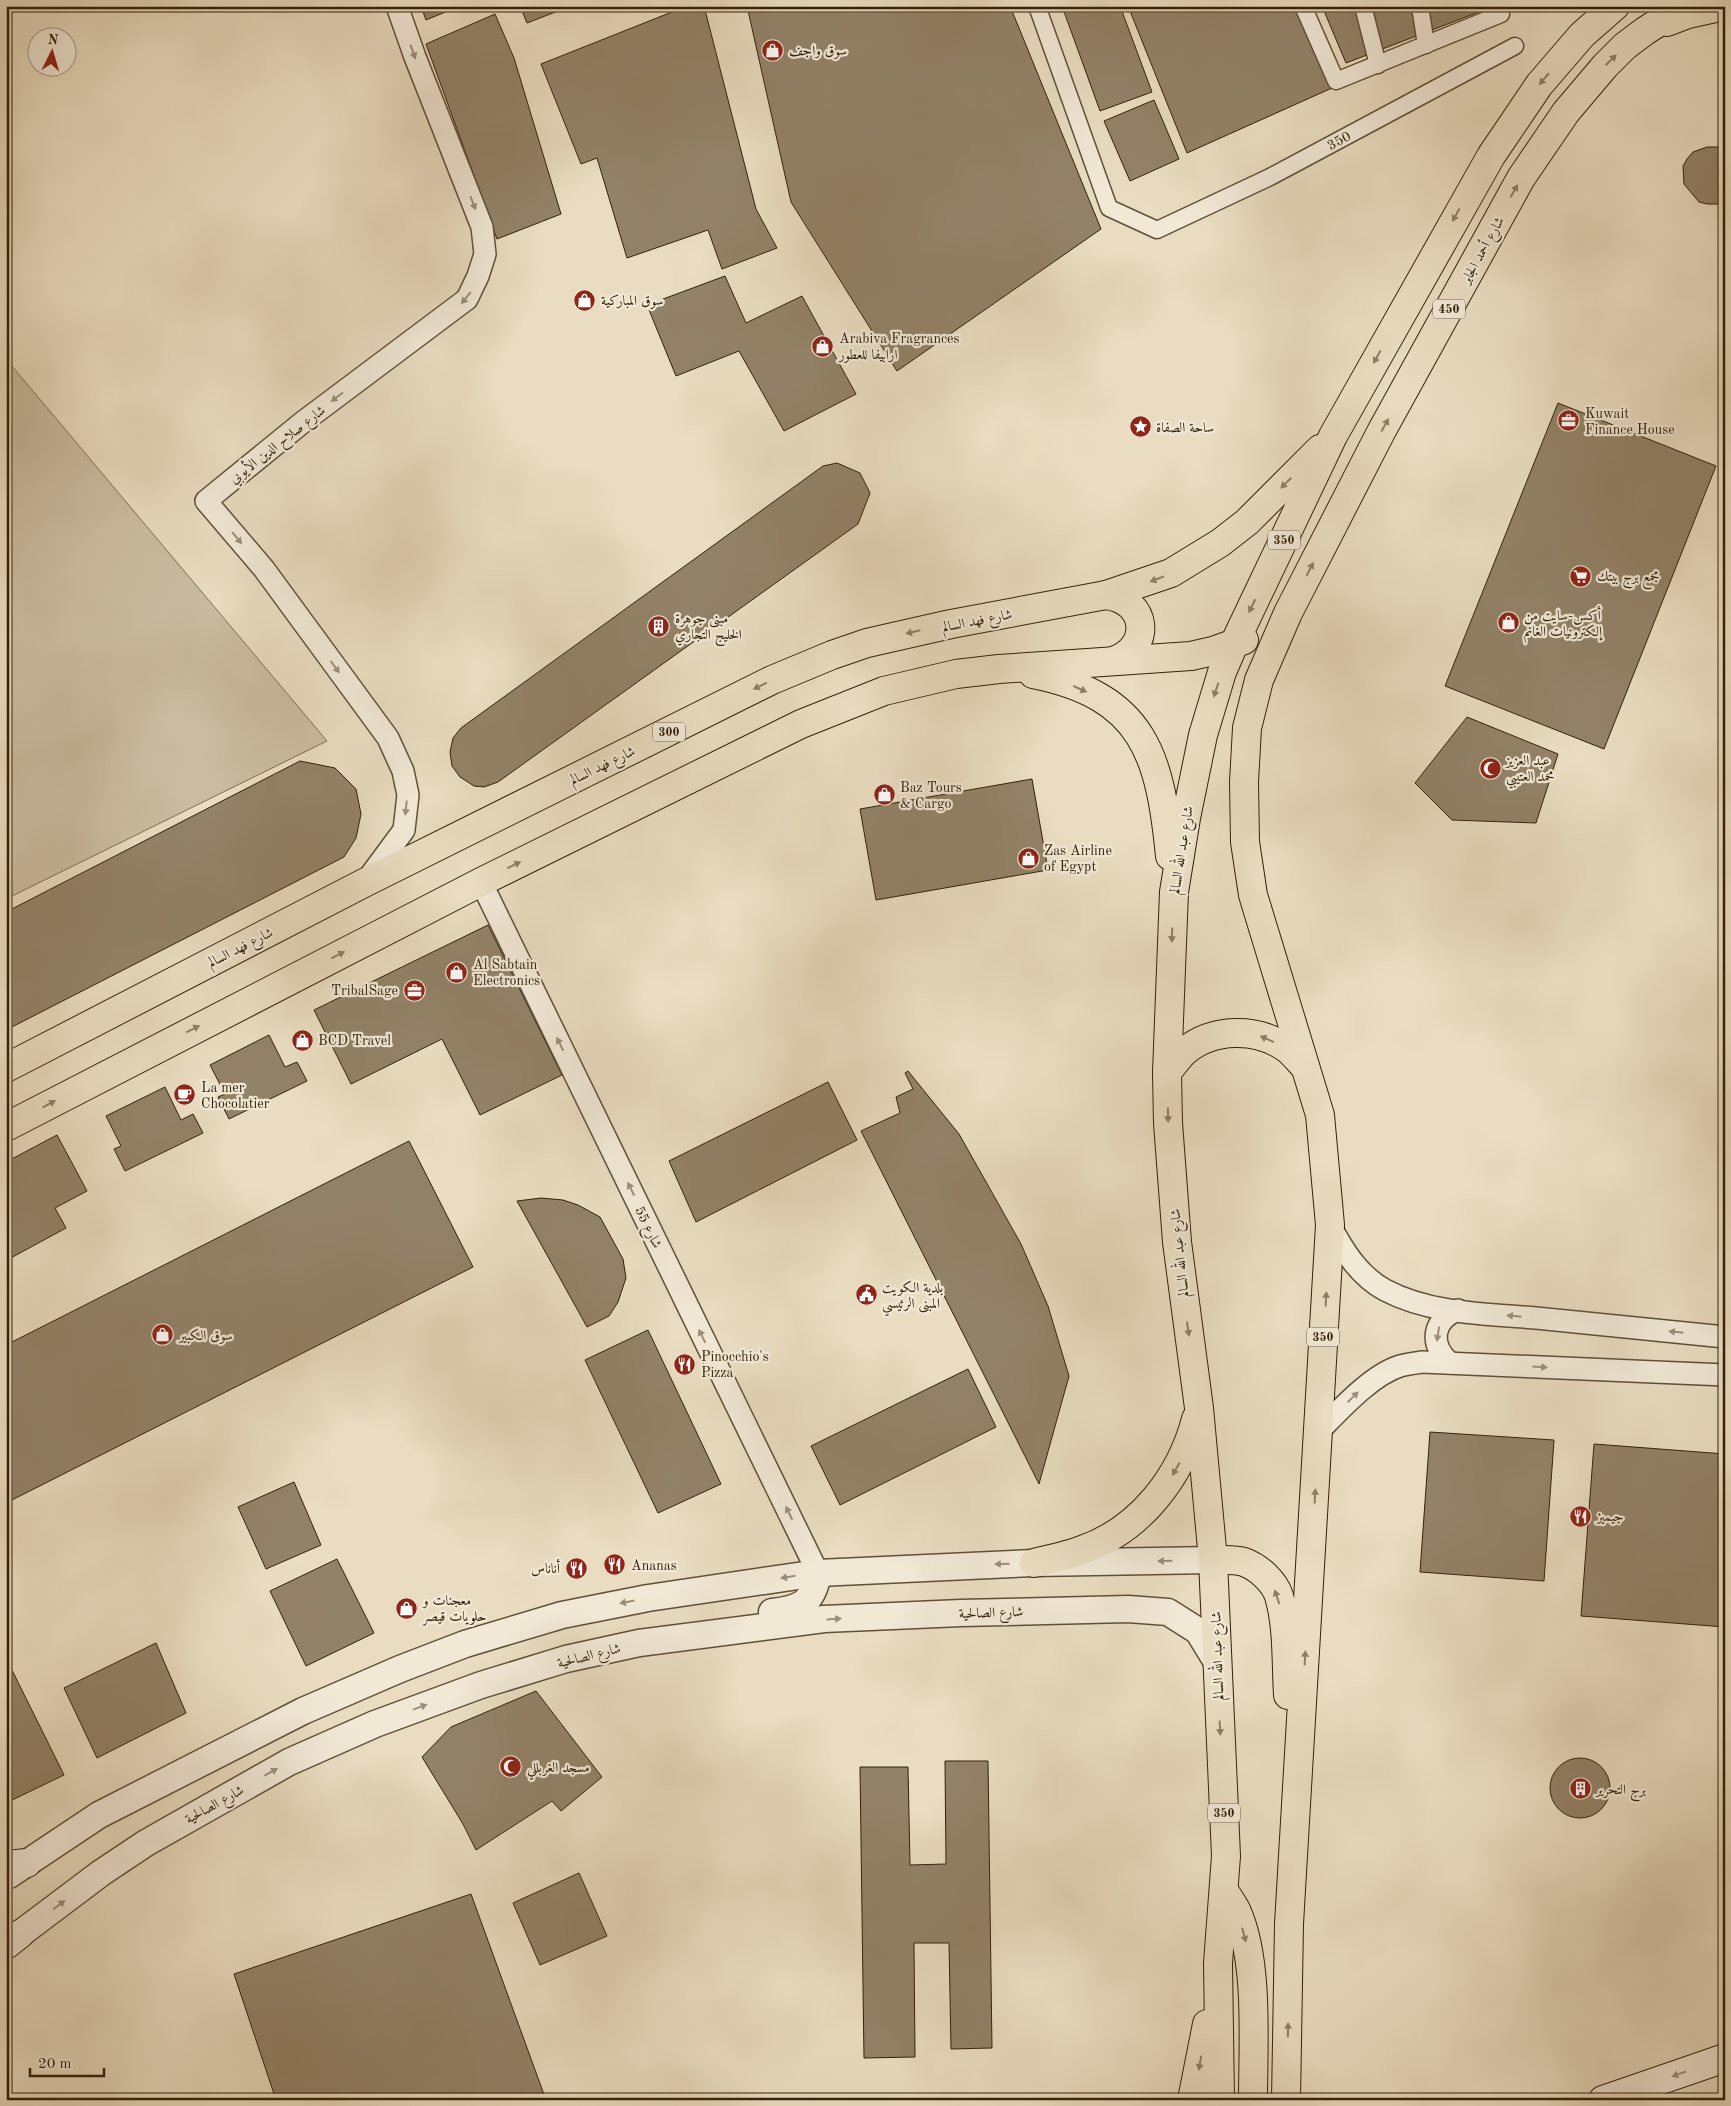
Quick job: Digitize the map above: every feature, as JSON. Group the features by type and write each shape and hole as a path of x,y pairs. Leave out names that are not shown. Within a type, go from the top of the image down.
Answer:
{"main road":[{"name":"450","path":"1333,436 1465,199 1518,114 1562,57 1615,6"},
{"name":"شارع أحمد الجابر","path":"1288,612 1381,432 1521,178 1551,133 1584,90 1625,46 1684,6"},
{"path":"1645,31 1688,14 1724,6"},
{"name":"شارع فهد السالم","path":"6,1068 366,882 772,680 832,655 867,643 924,630 1106,595 1171,573 1220,543 1247,522 1333,436"},
{"name":"شارع عبد الله السالم","path":"1220,2100 1218,1964 1226,1856 1213,1560 1199,1408 1177,1242 1168,1123 1167,1072 1174,892 1202,735 1222,672 1333,436"},
{"path":"1106,595 1116,596 1133,607 1141,625 1137,645 1123,658 1113,662"},
{"path":"6,1127 481,882 801,724 851,703 884,691 923,681 1000,669 1191,656 1234,644 1262,631 1288,612"},
{"name":"350","path":"1288,612 1259,680 1247,728 1244,782 1246,842 1253,895 1320,1115 1330,1225 1289,1924 1291,2093"},
{"path":"1000,669 1064,682 1094,695 1128,720 1141,736 1151,754 1165,810 1174,892"},
{"path":"1167,1072 1192,1047 1208,1038 1235,1032 1262,1036 1286,1048 1305,1067"},
{"path":"1034,1563 1084,1550 1112,1536 1138,1517 1160,1494 1178,1468 1191,1438 1199,1408"},
{"path":"1213,1560 1242,1561 1258,1569 1270,1580 1278,1594 1284,1630 1289,1717 1289,1924"},
{"path":"1224,1891 1237,1912 1249,1956 1253,2100"},
{"path":"1192,2100 1218,1964"},
{"path":"1603,2100 1725,2058"}],"street":[{"name":"شارع صلاح الدين الأيوبي","path":"366,882 404,830 408,795 403,772 388,738 264,570 206,501 304,422 467,299 478,276 485,254 482,228 397,6"},
{"name":"350","path":"1037,6 1109,208 1157,230 1270,177 1515,46"},
{"path":"1303,6 1336,81 1502,14"},
{"path":"1363,6 1378,65"},
{"path":"1420,6 1426,45"},
{"name":"شارع 55","path":"481,882 818,1573"},
{"path":"1330,1225 1342,1250 1361,1272 1383,1289 1409,1301 1458,1310 1725,1337"},
{"path":"1450,1363 1438,1349 1437,1331 1444,1318 1458,1310"},
{"path":"1318,1432 1358,1392 1398,1366 1422,1362 1725,1375"},
{"path":"13,1868 99,1815 294,1715 400,1669 465,1644 562,1615 648,1598 818,1573 1034,1563 1213,1560"},
{"path":"640,1643 750,1614 788,1610 800,1606 813,1593 818,1573"},
{"name":"شارع الصالحية","path":"11,1940 146,1843 289,1762 375,1724 481,1685 566,1659 640,1643 824,1619 1128,1609 1168,1612 1198,1631 1217,1662"}],"shaded area":[{"path":"6,359 327,741 6,899"}],"building":[{"path":"421,6 460,6 426,20"},
{"path":"520,6 571,6 527,23"},
{"path":"687,6 704,6 756,209 777,248 722,269 708,230 627,258 597,158 581,164 541,64"},
{"path":"747,6 1010,6 1101,229 897,371 791,202"},
{"path":"1062,6 1120,6 1152,92 1100,111"},
{"path":"1128,6 1298,6 1332,88 1187,153"},
{"path":"1322,6 1483,6 1484,10 1346,63"},
{"path":"495,14 514,58 561,214 497,239 426,44"},
{"path":"1154,100 1179,159 1130,181 1104,121"},
{"path":"1707,147 1725,147 1725,204 1699,202 1684,184 1683,166 1687,159 1693,152"},
{"path":"725,276 746,323 802,296 856,394 784,431 739,351 676,376 647,305"},
{"name":"مجمع برج بيتك","path":"1558,403 1716,466 1604,749 1445,686"},
{"name":"مبنى جوهرة الخليج التجاري","path":"837,463 860,473 870,493 858,524 498,782 484,787 474,786 460,777 452,766 450,752 453,738 461,728 823,466"},
{"name":"عبد العزيز محمد العتيبي","path":"1467,717 1558,754 1536,823 1452,820 1415,783"},
{"path":"300,761 335,768 356,789 361,814 356,838 344,857 6,1030 6,912"},
{"path":"1032,779 1048,870 876,900 860,809"},
{"path":"488,925 562,1075 480,1115 442,1039 351,1084 314,1010"},
{"path":"269,1035 285,1067 297,1062 307,1081 229,1119 218,1097 225,1094 210,1065"},
{"path":"908,1071 959,1134 1021,1244 1048,1306 1069,1376 1039,1484 861,1131 900,1113 896,1097 913,1089 905,1073"},
{"path":"828,1082 857,1140 696,1222 669,1161"},
{"path":"165,1087 181,1120 193,1114 203,1133 125,1171 114,1149 121,1146 106,1116"},
{"path":"57,1135 87,1191 55,1208 66,1228 7,1260 6,1162"},
{"path":"409,1141 473,1267 6,1503 6,1345"},
{"path":"541,1198 563,1200 578,1205 600,1217 623,1259 626,1278 618,1302 609,1316 587,1327 517,1201"},
{"path":"648,1330 721,1484 658,1513 585,1360"},
{"path":"968,1369 996,1427 840,1505 811,1446"},
{"path":"1430,1432 1554,1440 1544,1581 1420,1572"},
{"path":"1594,1444 1725,1454 1725,1627 1581,1616"},
{"path":"294,1482 321,1545 266,1569 238,1507"},
{"path":"337,1559 374,1633 306,1666 270,1591"},
{"path":"156,1643 186,1713 97,1758 64,1688"},
{"path":"6,1658 64,1775 6,1803"},
{"name":"مسجد الغربللي","path":"536,1691 602,1777 561,1811 552,1801 476,1850 463,1824 422,1757 451,1727"},
{"name":"برج التحرير","path":"1574,1758 1586,1758 1597,1763 1605,1771 1610,1782 1608,1800 1597,1813 1586,1818 1574,1818 1563,1813 1555,1805 1550,1794 1550,1782 1555,1771 1563,1763"},
{"path":"945,1761 988,1761 992,2048 951,2049 949,1943 914,1943 915,2057 864,2058 860,1767 908,1767 910,1865 946,1864"},
{"path":"579,1873 607,1936 540,1965 513,1903"},
{"path":"471,1894 546,2100 276,2100 234,1974"}],"place":[{"name":"سوق واجف","path":"773,50"},
{"name":"سوق المباركية","path":"585,300"},
{"name":"Arabiva Fragrances ارابيفا للعطور","path":"823,346"},
{"name":"Kuwait Finance House","path":"1569,421"},
{"name":"ساحة الصفاة","path":"1140,427"},
{"name":"مجمع برج بيتك","path":"1581,576"},
{"name":"أكس-سايت من إلكترونيات الغانم","path":"1508,623"},
{"name":"مبنى جوهرة الخليج التجاري","path":"659,626"},
{"name":"عبد العزيز محمد العتيبي","path":"1490,768"},
{"name":"Baz Tours & Cargo","path":"884,795"},
{"name":"Zas Airline of Egypt","path":"1028,858"},
{"name":"Al Sabtain Electronics","path":"457,972"},
{"name":"TribalSage","path":"414,990"},
{"name":"BCD Travel","path":"302,1040"},
{"name":"La mer Chocolatier","path":"185,1095"},
{"name":"بلدية الكويت المبنى الرئيسي","path":"866,1295"},
{"name":"سوق الكبير","path":"163,1335"},
{"name":"Pinocchio's Pizza","path":"685,1364"},
{"name":"جيميز","path":"1581,1516"},
{"name":"Ananas","path":"615,1565"},
{"name":"أناناس","path":"576,1568"},
{"name":"معجنات و حلويات قيصر","path":"407,1608"},
{"name":"مسجد الغربللي","path":"511,1767"},
{"name":"برج التحرير","path":"1580,1789"}]}
